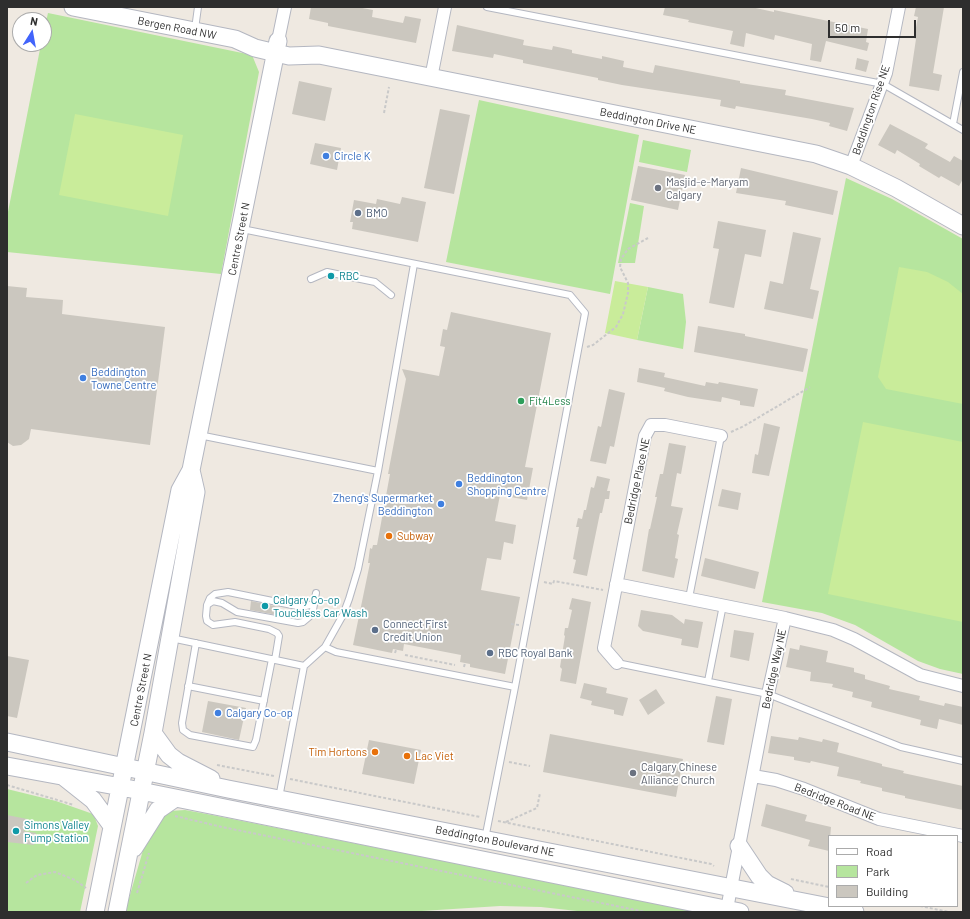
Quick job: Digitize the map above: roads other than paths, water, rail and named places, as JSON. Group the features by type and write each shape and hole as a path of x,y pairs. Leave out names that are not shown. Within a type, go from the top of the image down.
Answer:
{"main road":[{"name":"Bergen Road NW","path":"73,7 234,39 257,37 277,47"},
{"name":"Beddington Drive NE","path":"277,47 289,56 319,55 816,154 851,166 896,188 963,226"},
{"name":"Centre Street N","path":"117,912 141,791 136,768 180,490 190,470 198,435 277,47"},
{"name":"Centre Street N","path":"95,912 121,787 136,768 153,733 196,492 190,470"},
{"path":"153,733 164,749 178,762 228,789"},
{"name":"Beddington Boulevard NE","path":"7,742 136,768 228,789 828,907"},
{"name":"Beddington Boulevard NE","path":"7,766 141,791 174,807 734,911"},
{"path":"62,776 93,800 112,826"},
{"path":"127,858 158,810 174,807"},
{"path":"739,846 759,876 767,884 800,901"},
{"name":"Beddington Boulevard NE","path":"830,907 855,912"}],"street":[{"name":"Centre Street N","path":"277,47 285,7"},
{"path":"431,78 445,7"},
{"name":"Beddington Rise NE","path":"851,166 882,84 897,7"},
{"name":"Bedridge Place NE","path":"617,663 604,648 645,436 651,425 665,425 720,436"},
{"path":"616,584 785,618"},
{"name":"Bedridge Way NE","path":"734,911 731,888 754,776 768,694 785,618 832,630 854,639 920,676 963,686"},
{"name":"Bedridge Road NE","path":"754,776 776,780 804,789 880,819 963,836"}],"lane":[{"path":"194,31 198,7"},
{"path":"487,7 882,84 963,130"},
{"path":"953,124 963,72"},
{"path":"241,229 570,295 585,313 486,839"},
{"path":"279,798 304,666 325,646 343,615 352,592 358,569 378,471 414,264"},
{"path":"311,279 327,272 362,279 375,282 391,295"},
{"path":"198,435 378,471"},
{"path":"688,598 720,436"},
{"path":"196,643 182,723 183,730 190,735 253,747 256,740 279,636 269,629 235,622 213,625 208,621 206,616 207,605 210,598 215,594 228,592 302,607 314,604"},
{"path":"207,605 213,601 222,602 237,612 298,623 303,622 309,617 316,593"},
{"path":"708,681 723,605"},
{"path":"171,638 304,666"},
{"path":"325,646 336,652 515,687"},
{"path":"617,663 768,694 902,747 963,761"},
{"path":"188,686 264,701"}],"place":[{"name":"Circle K","path":"326,156"},
{"name":"Masjid-e-Maryam Calgary","path":"658,188"},
{"name":"BMO","path":"358,213"},
{"name":"RBC","path":"331,276"},
{"name":"Beddington Towne Centre","path":"83,378"},
{"name":"Fit4Less","path":"521,401"},
{"name":"Beddington Shopping Centre","path":"459,484"},
{"name":"Zheng's Supermarket Beddington","path":"441,504"},
{"name":"Subway","path":"389,536"},
{"name":"Calgary Co-op Touchless Car Wash","path":"265,606"},
{"name":"Connect First Credit Union","path":"375,630"},
{"name":"RBC Royal Bank","path":"490,653"},
{"name":"Calgary Co-op","path":"218,713"},
{"name":"Tim Hortons","path":"375,752"},
{"name":"Lac Viet","path":"407,756"},
{"name":"Calgary Chinese Alliance Church","path":"633,773"},
{"name":"Simons Valley Pump Station","path":"16,831"}]}
